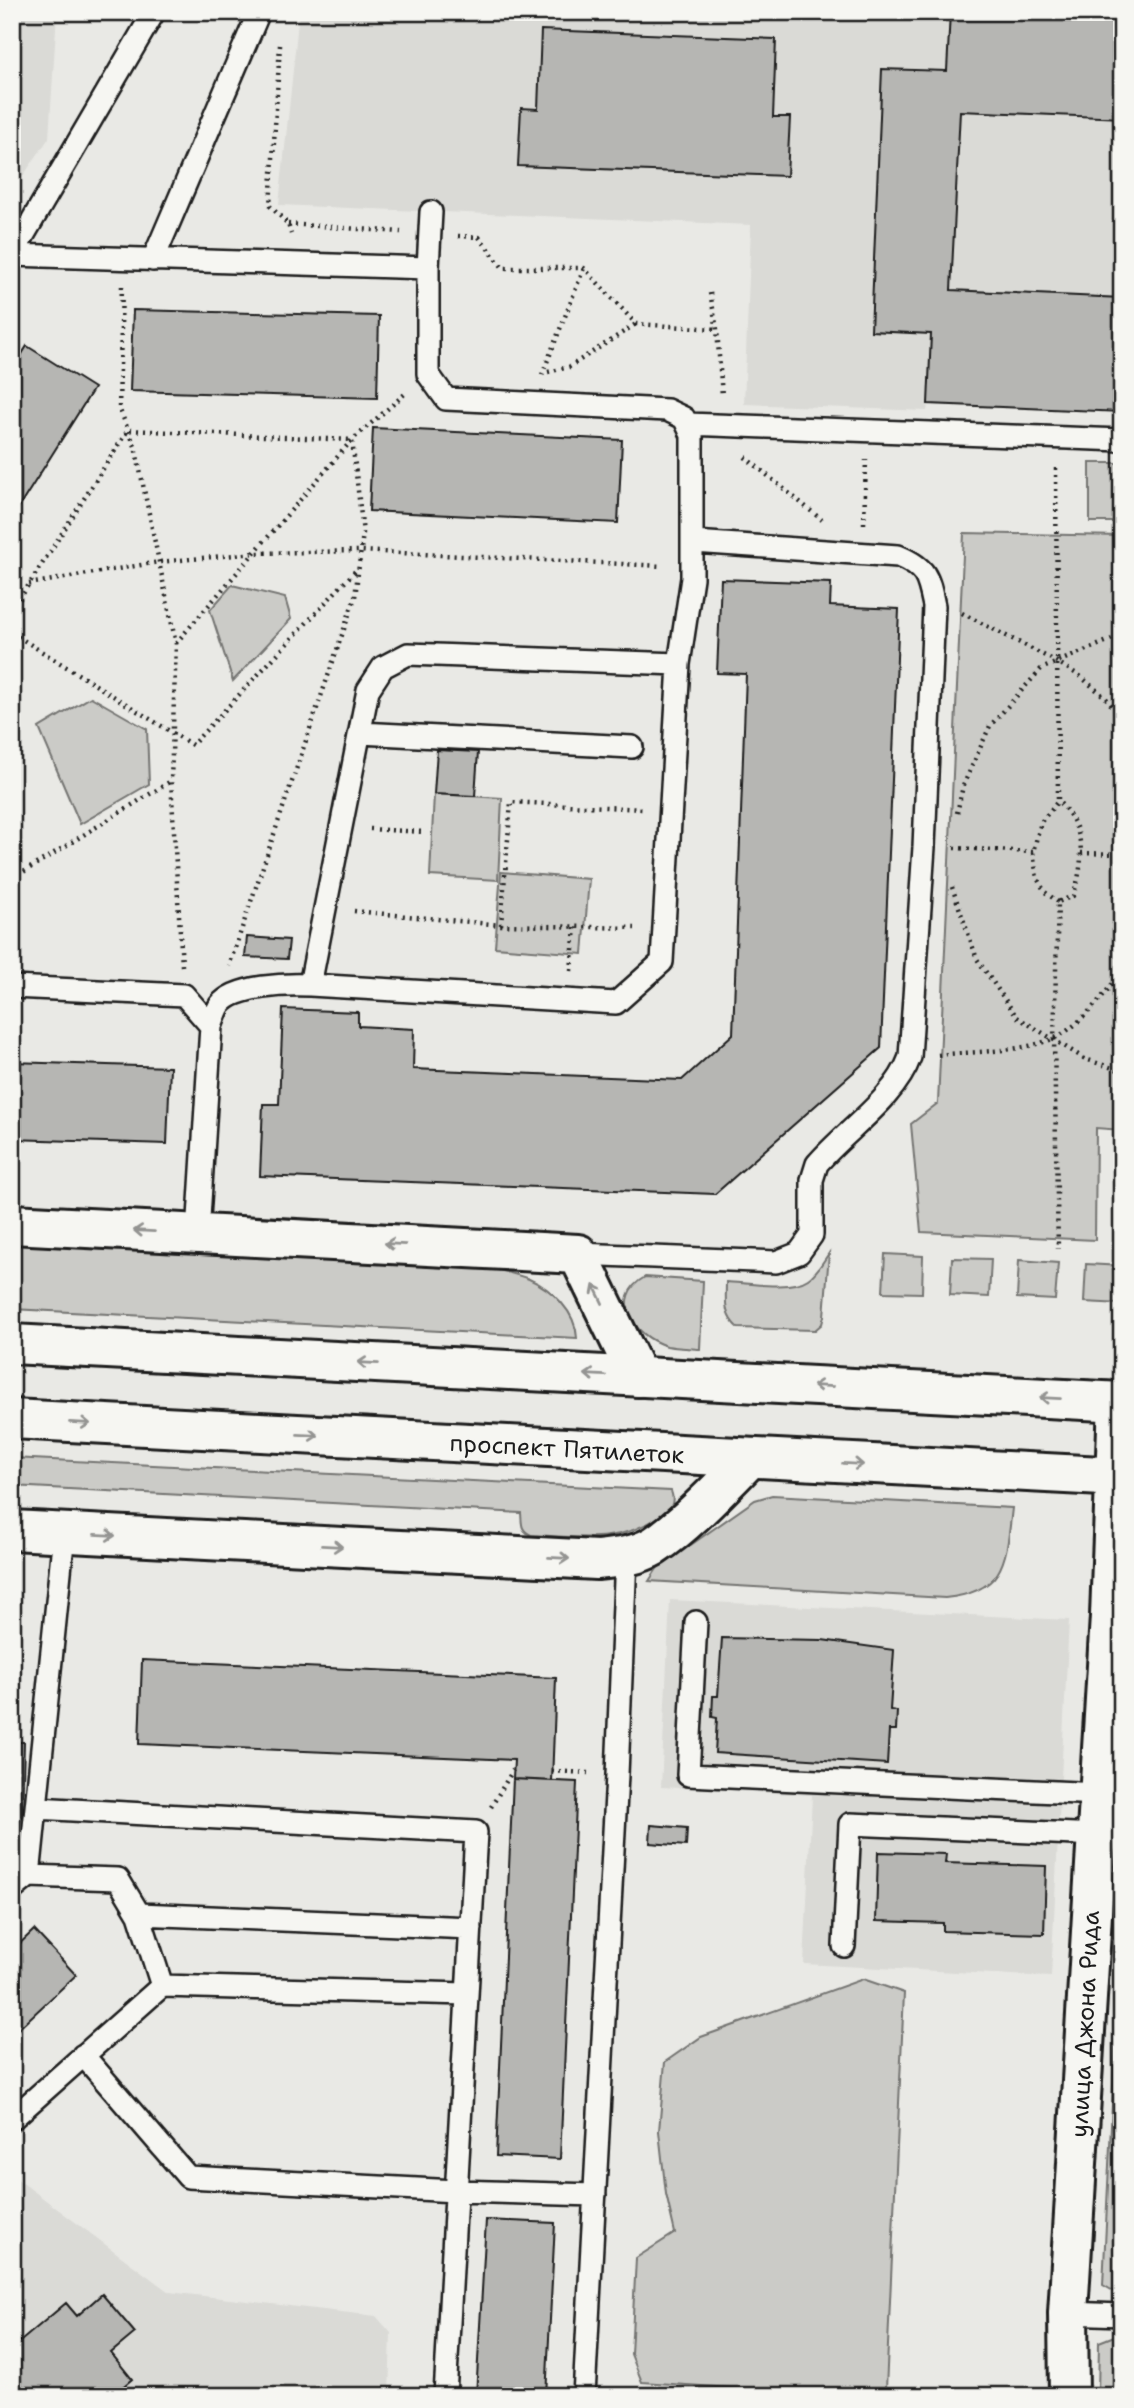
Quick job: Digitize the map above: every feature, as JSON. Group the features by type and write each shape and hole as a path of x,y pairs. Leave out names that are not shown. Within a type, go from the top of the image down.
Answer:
{"street":[{"path":"12,1224 578,1254 638,1377"},
{"path":"12,1345 1120,1401"},
{"name":"улица Джона Рида","path":"1069,2396 1068,2313 1118,1477 1120,1401"},
{"name":"проспект Пятилеток","path":"12,1419 1118,1477"},
{"path":"12,1531 597,1560 626,1556 653,1547 706,1502 750,1458"}],"lane":[{"path":"154,12 12,255 428,268"},
{"path":"153,260 259,12"},
{"path":"431,212 428,374 446,399 667,410 706,425 1122,440"},
{"path":"198,1234 211,1026 221,1004 242,992 285,984 616,1003 662,962 679,664 694,542 692,435 706,425"},
{"path":"578,1254 776,1262 799,1253 812,1235 812,1180 817,1164 892,1088 904,1073 910,1057 924,846 934,606 929,578 917,564 898,556 694,542"},
{"path":"310,985 368,690 383,667 408,654 679,664"},
{"path":"360,733 632,747"},
{"path":"12,987 184,995 211,1026"},
{"path":"29,1876 64,1533"},
{"path":"584,2396 626,1556"},
{"path":"696,1622 688,1775 1099,1794"},
{"path":"36,1808 476,1832 445,2396"},
{"path":"844,1946 850,1824 1097,1835"},
{"path":"12,1890 29,1876 118,1878 139,1914 162,1986"},
{"path":"139,1914 471,1928"},
{"path":"12,2119 162,1986 467,1994"},
{"path":"83,2056 188,2176 456,2191 594,2195"},
{"path":"1068,2313 1122,2315"}],"path":[{"path":"270,206 280,40"},
{"path":"288,224 479,237 503,268 584,268 636,324"},
{"path":"123,259 119,408 135,446 176,644 171,781 184,995"},
{"path":"518,402 544,373 584,268"},
{"path":"710,293 717,329 706,425 830,526"},
{"path":"544,373 569,367 636,324 717,329"},
{"path":"176,644 352,440 428,374"},
{"path":"128,430 352,440"},
{"path":"12,611 128,430"},
{"path":"867,431 864,536 877,540 898,556"},
{"path":"1056,437 1058,801 1041,822 1033,852 1038,878 1045,892 1058,902"},
{"path":"221,1004 229,967 355,597 363,533 352,440"},
{"path":"29,584 159,562 256,553 361,551 692,568"},
{"path":"12,633 192,745 359,567"},
{"path":"934,606 968,615 1057,662 1080,676 1106,698 1122,720"},
{"path":"951,860 963,786 990,726 1041,669 1122,635"},
{"path":"12,879 171,781"},
{"path":"1058,801 1070,812 1080,839 1082,870 1073,896 1058,902"},
{"path":"501,925 511,802 671,810"},
{"path":"342,828 424,832"},
{"path":"924,846 1033,852"},
{"path":"1081,853 1122,854"},
{"path":"951,884 977,960 1017,1017 1085,1059 1122,1071"},
{"path":"1058,902 1054,1039 1058,1249"},
{"path":"326,909 501,925 664,928"},
{"path":"568,1000 575,927"},
{"path":"910,1057 1019,1047 1054,1039 1088,1013 1122,971"},
{"path":"476,1832 513,1770"}],"shaded area":[{"path":"12,12 57,12 49,138 12,192"},
{"path":"299,12 1122,12 1122,412 928,404 927,411 744,404 751,225 279,205"},
{"path":"1090,463 1122,463 1122,522 1090,522"},
{"path":"964,533 1122,536 1122,1130 1096,1128 1095,1240 921,1232 911,1124 938,1103"},
{"path":"232,585 285,598 291,619 233,681 210,610"},
{"path":"91,697 147,729 149,784 80,824 39,728"},
{"path":"434,794 502,798 498,880 430,876"},
{"path":"501,872 589,879 583,954 495,947"},
{"path":"12,1244 490,1268 524,1277 554,1295 572,1319 577,1338 12,1309"},
{"path":"829,1253 824,1316 822,1324 815,1330 738,1328 733,1323 726,1307 726,1282 757,1285 800,1283 814,1274"},
{"path":"885,1254 923,1256 922,1293 883,1292"},
{"path":"952,1258 991,1259 989,1297 950,1295"},
{"path":"1019,1260 1058,1263 1055,1300 1017,1298"},
{"path":"1086,1264 1122,1266 1122,1304 1084,1302"},
{"path":"645,1277 703,1281 700,1349 667,1346 644,1334 636,1326 627,1306 628,1295"},
{"path":"12,1458 671,1491 673,1500 669,1509 643,1526 612,1536 582,1538 531,1535 523,1528 521,1513 12,1486"},
{"path":"772,1495 1012,1508 1005,1557 1000,1570 981,1589 945,1598 649,1581 660,1564 755,1500"},
{"path":"670,1600 1069,1620 1051,1977 804,1964 812,1795 661,1787"},
{"path":"1122,1906 1122,2296 1103,2285"},
{"path":"863,1979 904,1993 886,2389 835,2395 642,2382 631,2354 636,2258 675,2233 666,2194 659,2131 665,2062 701,2037"},
{"path":"12,2175 169,2292 376,2316 391,2333 389,2396 12,2396"},
{"path":"1122,2333 1122,2396 1098,2396 1099,2342"}],"building":[{"path":"950,12 1122,19 1122,118 960,111 951,290 1122,298 1122,412 928,404 931,334 871,331 882,69 947,71"},
{"path":"541,30 776,39 773,117 790,117 787,176 518,166 521,108 538,109"},
{"path":"133,310 379,316 377,398 130,391"},
{"path":"27,346 94,388 12,518 12,370"},
{"path":"373,428 622,440 618,523 369,511"},
{"path":"721,579 831,583 830,606 899,609 881,1048 715,1194 260,1176 263,1104 279,1104 283,1009 358,1012 358,1026 414,1029 413,1069 682,1080 733,1034 746,674 717,673"},
{"path":"437,750 478,752 475,796 434,794"},
{"path":"247,937 289,940 287,959 245,957"},
{"path":"12,1062 170,1067 167,1144 12,1139"},
{"path":"722,1638 822,1640 894,1650 890,1710 897,1711 896,1730 889,1730 887,1764 715,1753 717,1718 712,1717 713,1696 718,1696"},
{"path":"142,1660 556,1678 552,1781 513,1779 514,1760 139,1744"},
{"path":"12,1742 24,1742 22,1817 12,1817"},
{"path":"513,1779 577,1782 560,2159 496,2156"},
{"path":"651,1825 687,1828 686,1846 650,1843"},
{"path":"878,1852 946,1854 945,1863 1046,1866 1044,1934 943,1931 943,1923 876,1921"},
{"path":"34,1930 76,1975 12,2035 12,1951"},
{"path":"486,2220 555,2223 546,2396 476,2396"},
{"path":"102,2294 135,2333 111,2353 132,2379 112,2396 17,2396 12,2390 12,2343 15,2346 66,2303 77,2316"}]}
